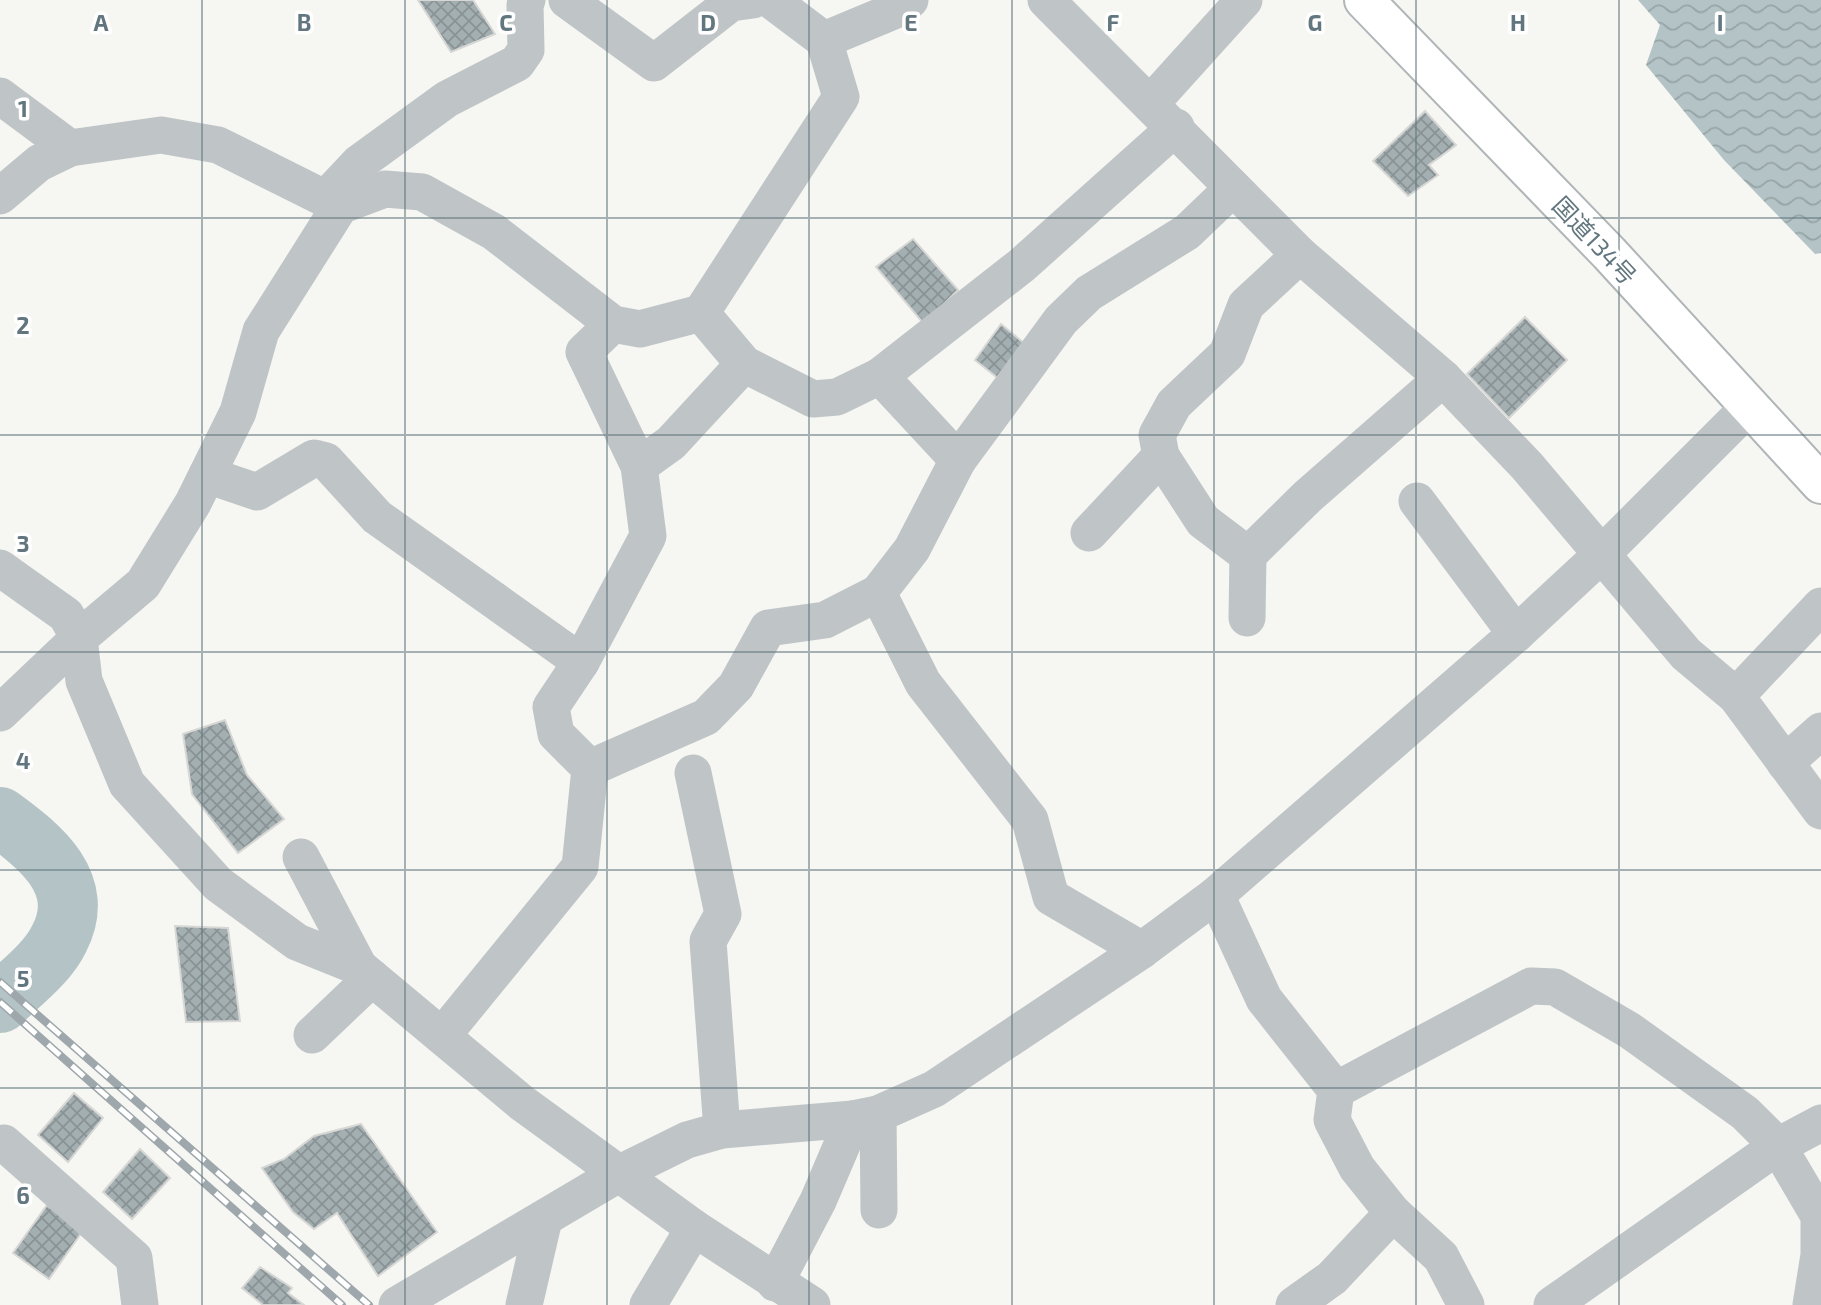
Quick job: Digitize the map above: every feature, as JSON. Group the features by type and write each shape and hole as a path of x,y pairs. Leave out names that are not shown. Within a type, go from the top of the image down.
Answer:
{"highway":[{"name":"国道134号","path":"1364,0 1609,253 1821,484"}],"street":[{"path":"0,713 79,638 143,584 207,475 238,412 261,331 333,202 359,163 447,99 517,63 526,50 527,0"},
{"path":"567,0 654,63 731,2 753,0"},
{"path":"4,194 39,163 70,148 161,135 218,145 333,202 385,189 422,192 494,232 612,324 640,329 701,313 841,97 824,40 771,0"},
{"path":"824,40 896,10 910,0"},
{"path":"1046,0 1300,255 1443,378 1527,466 1600,556 1686,654 1736,696 1821,811"},
{"path":"701,313 744,364 813,399 837,397 880,376 1022,265 1163,115 1244,0"},
{"path":"0,96 70,148"},
{"path":"590,768 706,717 736,686 768,628 825,620 878,593 912,549 958,460 1061,320 1089,293 1187,232 1233,188"},
{"path":"1248,555 1203,521 1161,456 1157,435 1174,404 1227,354 1246,305 1300,255"},
{"path":"590,768 555,734 551,707 581,662 648,537 639,466 584,352 612,324"},
{"path":"639,466 671,443 744,364"},
{"path":"880,376 958,460"},
{"path":"1247,618 1248,555 1307,497 1443,378"},
{"path":"397,1305 620,1174 687,1140 722,1130 866,1116 934,1089 1142,950 1216,895 1516,634 1600,556 1749,406"},
{"path":"1089,533 1161,456"},
{"path":"207,475 257,492 314,458 326,461 377,517 581,662"},
{"path":"1418,501 1516,634"},
{"path":"0,568 65,615 79,638 84,681 127,784 218,884 297,942 365,973 522,1103 694,1228 812,1305"},
{"path":"878,593 923,683 1030,820 1051,897 1142,950"},
{"path":"1736,696 1821,606"},
{"path":"1785,763 1821,731"},
{"path":"442,1036 580,866 590,768"},
{"path":"693,773 723,915 708,941 722,1130"},
{"path":"301,856 365,973"},
{"path":"1216,895 1264,999 1336,1090 1332,1120 1357,1168 1393,1213 1441,1257 1466,1305"},
{"path":"312,1035 365,973"},
{"path":"1336,1090 1531,986 1555,987 1629,1030 1745,1113 1778,1146 1819,1216 1819,1255 1811,1305"},
{"path":"866,1116 879,1209"},
{"path":"775,1283 866,1116"},
{"path":"1552,1305 1778,1146 1821,1123"},
{"path":"4,1143 134,1258 140,1305"},
{"path":"1294,1305 1332,1278 1393,1213"},
{"path":"524,1305 544,1219"},
{"path":"648,1305 694,1228"}],"water":[{"path":"1638,0 1821,0 1821,253 1815,254 1724,160 1646,65 1660,25"}],"building":[{"path":"418,0 473,0 495,34 451,52"},
{"path":"1425,111 1456,145 1429,165 1438,175 1408,196 1373,161"},
{"path":"913,239 958,290 924,324 876,267"},
{"path":"1525,317 1567,360 1509,418 1467,374"},
{"path":"1001,324 1025,344 999,379 975,360"},
{"path":"225,720 247,775 284,819 238,853 192,794 183,734"},
{"path":"175,926 228,928 240,1021 186,1022"},
{"path":"74,1093 103,1118 68,1162 38,1135"},
{"path":"361,1124 437,1232 378,1276 337,1213 314,1229 293,1212 262,1168 284,1159 314,1136"},
{"path":"140,1149 170,1178 132,1219 103,1192"},
{"path":"47,1205 82,1232 49,1279 13,1253"},
{"path":"260,1267 292,1288 288,1293 304,1305 263,1305 242,1288"}],"waterway":[{"path":"0,817 44,854 64,884 68,901 66,919 54,948 0,1003"}],"railway":[{"path":"0,982 369,1305"},
{"path":"0,1002 342,1305"}]}
